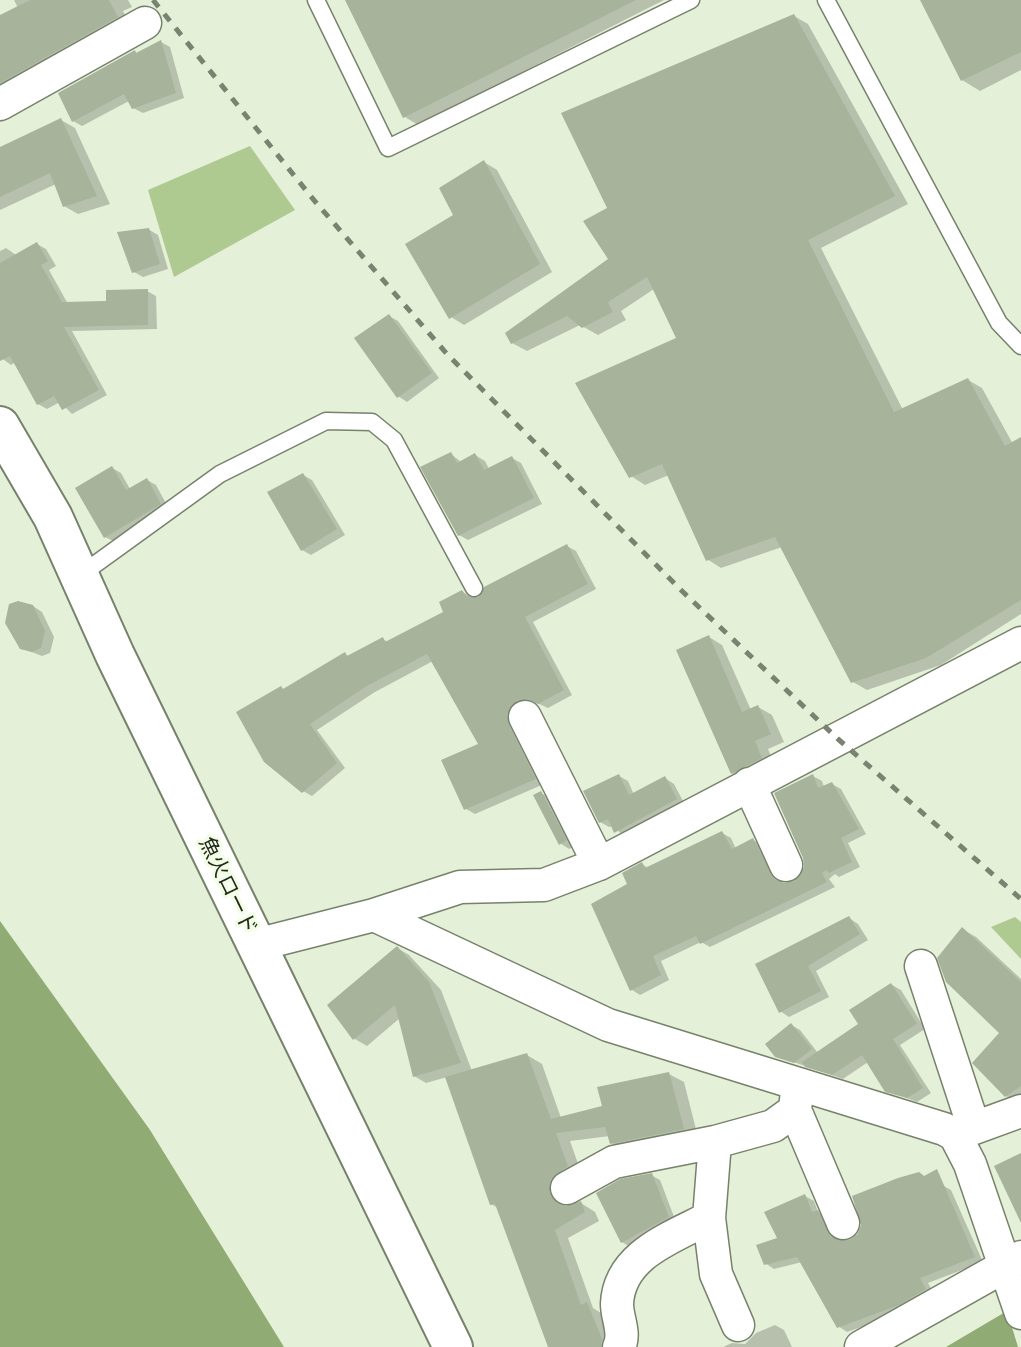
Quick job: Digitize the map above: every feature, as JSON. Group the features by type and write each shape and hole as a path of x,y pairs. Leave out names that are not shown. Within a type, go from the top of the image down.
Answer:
{"street":[{"path":"0,104 145,23"},
{"name":"魚火ロード","path":"0,426 53,517 256,945 453,1347"},
{"path":"256,945 374,915 460,887 544,885 599,864 1021,643"},
{"path":"525,717 599,864"},
{"path":"749,784 786,865"},
{"path":"374,915 608,1025 796,1098 965,1131 1021,1111"},
{"path":"920,967 965,1131 970,1164 1012,1266 1021,1313"},
{"path":"567,1188 614,1162 715,1142 773,1126 796,1098"},
{"path":"796,1098 843,1223"},
{"path":"715,1142 709,1218 716,1274 738,1325"},
{"path":"619,1347 623,1339 617,1307 620,1283 636,1259 709,1218"},
{"path":"861,1347 1012,1266"}],"lane":[{"path":"316,0 388,148 691,0"},
{"path":"825,0 999,323 1021,346"},
{"path":"79,576 220,474 326,421 349,421 372,422 394,440 474,588"}],"shaded area":[{"path":"250,146 295,210 174,277 148,190"},
{"path":"1015,917 1021,922 1021,959 991,927"},
{"path":"0,921 150,1130 284,1347 0,1347"},
{"path":"1007,1311 1018,1347 946,1347"}],"building":[{"path":"30,0 109,0 118,17 0,83 0,15"},
{"path":"345,0 636,0 403,118"},
{"path":"920,0 1021,0 1021,52 961,81"},
{"path":"794,14 895,196 808,240 894,412 968,378 1005,446 1021,437 1021,600 926,658 851,683 775,537 706,561 662,464 629,478 575,383 676,338 647,277 608,302 613,312 582,328 567,316 511,344 505,333 608,259 583,221 607,208 561,113"},
{"path":"161,40 176,93 132,109 124,94 72,122 58,93 135,50 136,53"},
{"path":"61,118 97,196 63,207 50,173 0,197 0,147"},
{"path":"484,160 540,264 449,319 405,244 453,215 439,188"},
{"path":"149,228 160,264 132,273 117,232"},
{"path":"37,242 48,261 41,265 62,302 106,301 106,290 148,289 148,325 64,327 99,390 62,410 54,396 37,405 10,356 0,361 0,263"},
{"path":"389,314 432,373 397,398 354,338"},
{"path":"451,452 457,463 475,453 484,470 512,456 534,498 458,536 420,467"},
{"path":"112,466 126,490 147,478 161,504 104,538 75,488"},
{"path":"303,473 337,529 301,551 267,492"},
{"path":"567,544 588,584 525,617 564,690 538,704 527,699 517,700 507,715 509,725 536,779 464,810 441,760 478,744 427,654 365,687 310,724 337,763 302,793 264,762 236,712 281,686 283,689 345,652 347,656 383,637 385,642 443,612 439,602 462,590 466,596 478,597 484,587"},
{"path":"18,601 33,605 45,631 41,648 32,652 20,649 5,623 9,604"},
{"path":"709,635 742,712 758,705 771,734 755,741 762,758 731,774 676,650"},
{"path":"619,774 629,795 665,776 677,799 614,833 608,819 599,823 583,791"},
{"path":"813,774 818,788 832,782 859,829 841,838 852,862 829,873 826,870 822,873 827,882 700,944 696,936 653,956 661,975 630,991 591,904 627,884 622,873 642,862 645,868 722,831 732,849 753,838 775,879 784,883 794,881 804,867 803,858 774,793"},
{"path":"541,791 567,840 559,845 533,795"},
{"path":"849,916 860,934 808,966 821,991 779,1013 755,964"},
{"path":"962,927 1021,982 1021,1086 1005,1097 972,1063 999,1033 946,982 937,958"},
{"path":"397,946 429,982 461,1063 413,1077 395,1005 353,1040 327,1005"},
{"path":"891,983 917,1024 893,1039 923,1088 907,1098 885,1092 862,1055 832,1075 805,1067 802,1062 858,1024 849,1010"},
{"path":"791,1023 812,1049 794,1063 775,1057 765,1044"},
{"path":"527,1053 551,1119 602,1106 597,1087 669,1072 684,1129 610,1144 605,1127 556,1133 568,1166 551,1179 551,1196 566,1206 581,1201 585,1212 555,1230 581,1305 587,1302 602,1339 601,1347 548,1347 495,1204 490,1205 445,1077"},
{"path":"1021,1153 1021,1223 994,1166"},
{"path":"937,1169 975,1257 920,1278 926,1289 899,1305 837,1328 797,1257 764,1265 756,1245 777,1238 764,1212 805,1194 812,1212 818,1210 831,1237 850,1240 857,1235 861,1225 852,1196 898,1178 919,1172 924,1176"},
{"path":"652,1173 669,1217 621,1243 596,1193 620,1179"}],"railway":[{"path":"153,0 313,199 447,354 682,591 838,739 1021,899"}]}
